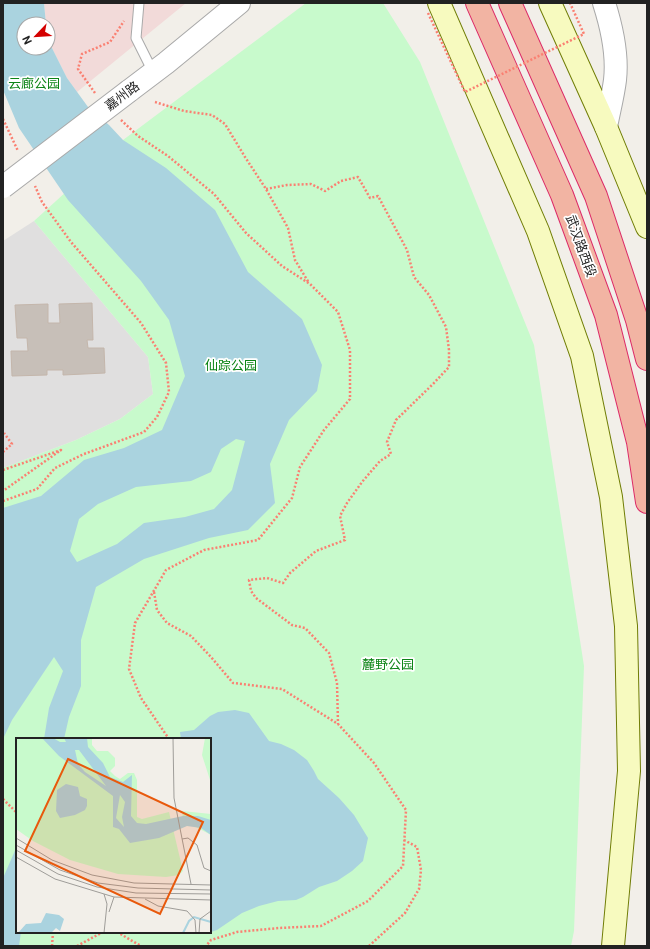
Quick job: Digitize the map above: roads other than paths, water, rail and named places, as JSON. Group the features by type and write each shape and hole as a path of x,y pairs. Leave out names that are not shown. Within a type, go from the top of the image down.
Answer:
{"highway":[{"name":"武汉路西段","path":"477,3 562,195 606,315 638,442 647,502"},
{"path":"510,3 596,196 637,320 647,359"}],"main road":[{"path":"550,3 606,127 647,227"},
{"path":"433,8 538,231 582,356 611,497 626,626 629,772 613,946"}],"street":[{"name":"嘉州路","path":"3,187 153,72 239,3"},
{"path":"604,3 612,27 615,53 615,80 606,127"}],"lane":[{"path":"139,3 136,38 153,72"}],"water":[{"name":"仙踪公园","path":"3,3 44,3 45,16 16,16 16,56 56,56 67,78 88,107 109,125 123,140 166,168 215,210 248,272 302,319 322,365 317,391 289,420 270,464 275,503 248,530 209,538 144,559 96,587 81,640 81,686 69,717 64,738 44,738 49,708 63,671 54,657 12,720 3,739 3,508 41,496 84,460 124,448 162,430 185,376 169,320 141,281 68,200 19,128 3,90","holes":["236,439 245,441 232,490 214,509 185,517 144,523 117,544 77,562 70,551 79,519 98,504 136,487 191,481 211,472 221,449"]},
{"path":"235,710 249,713 269,741 281,744 294,750 307,760 318,779 339,798 354,815 368,838 363,861 352,871 337,881 319,887 296,900 278,901 259,906 242,913 217,930 211,932 211,738 181,738 180,732 194,730 210,716 218,712"},
{"path":"16,848 16,933 21,933 19,946 3,946 3,878"}],"park label":[{"name":"云廊公园","path":"34,83"},
{"name":"麓野公园","path":"388,664"}]}
